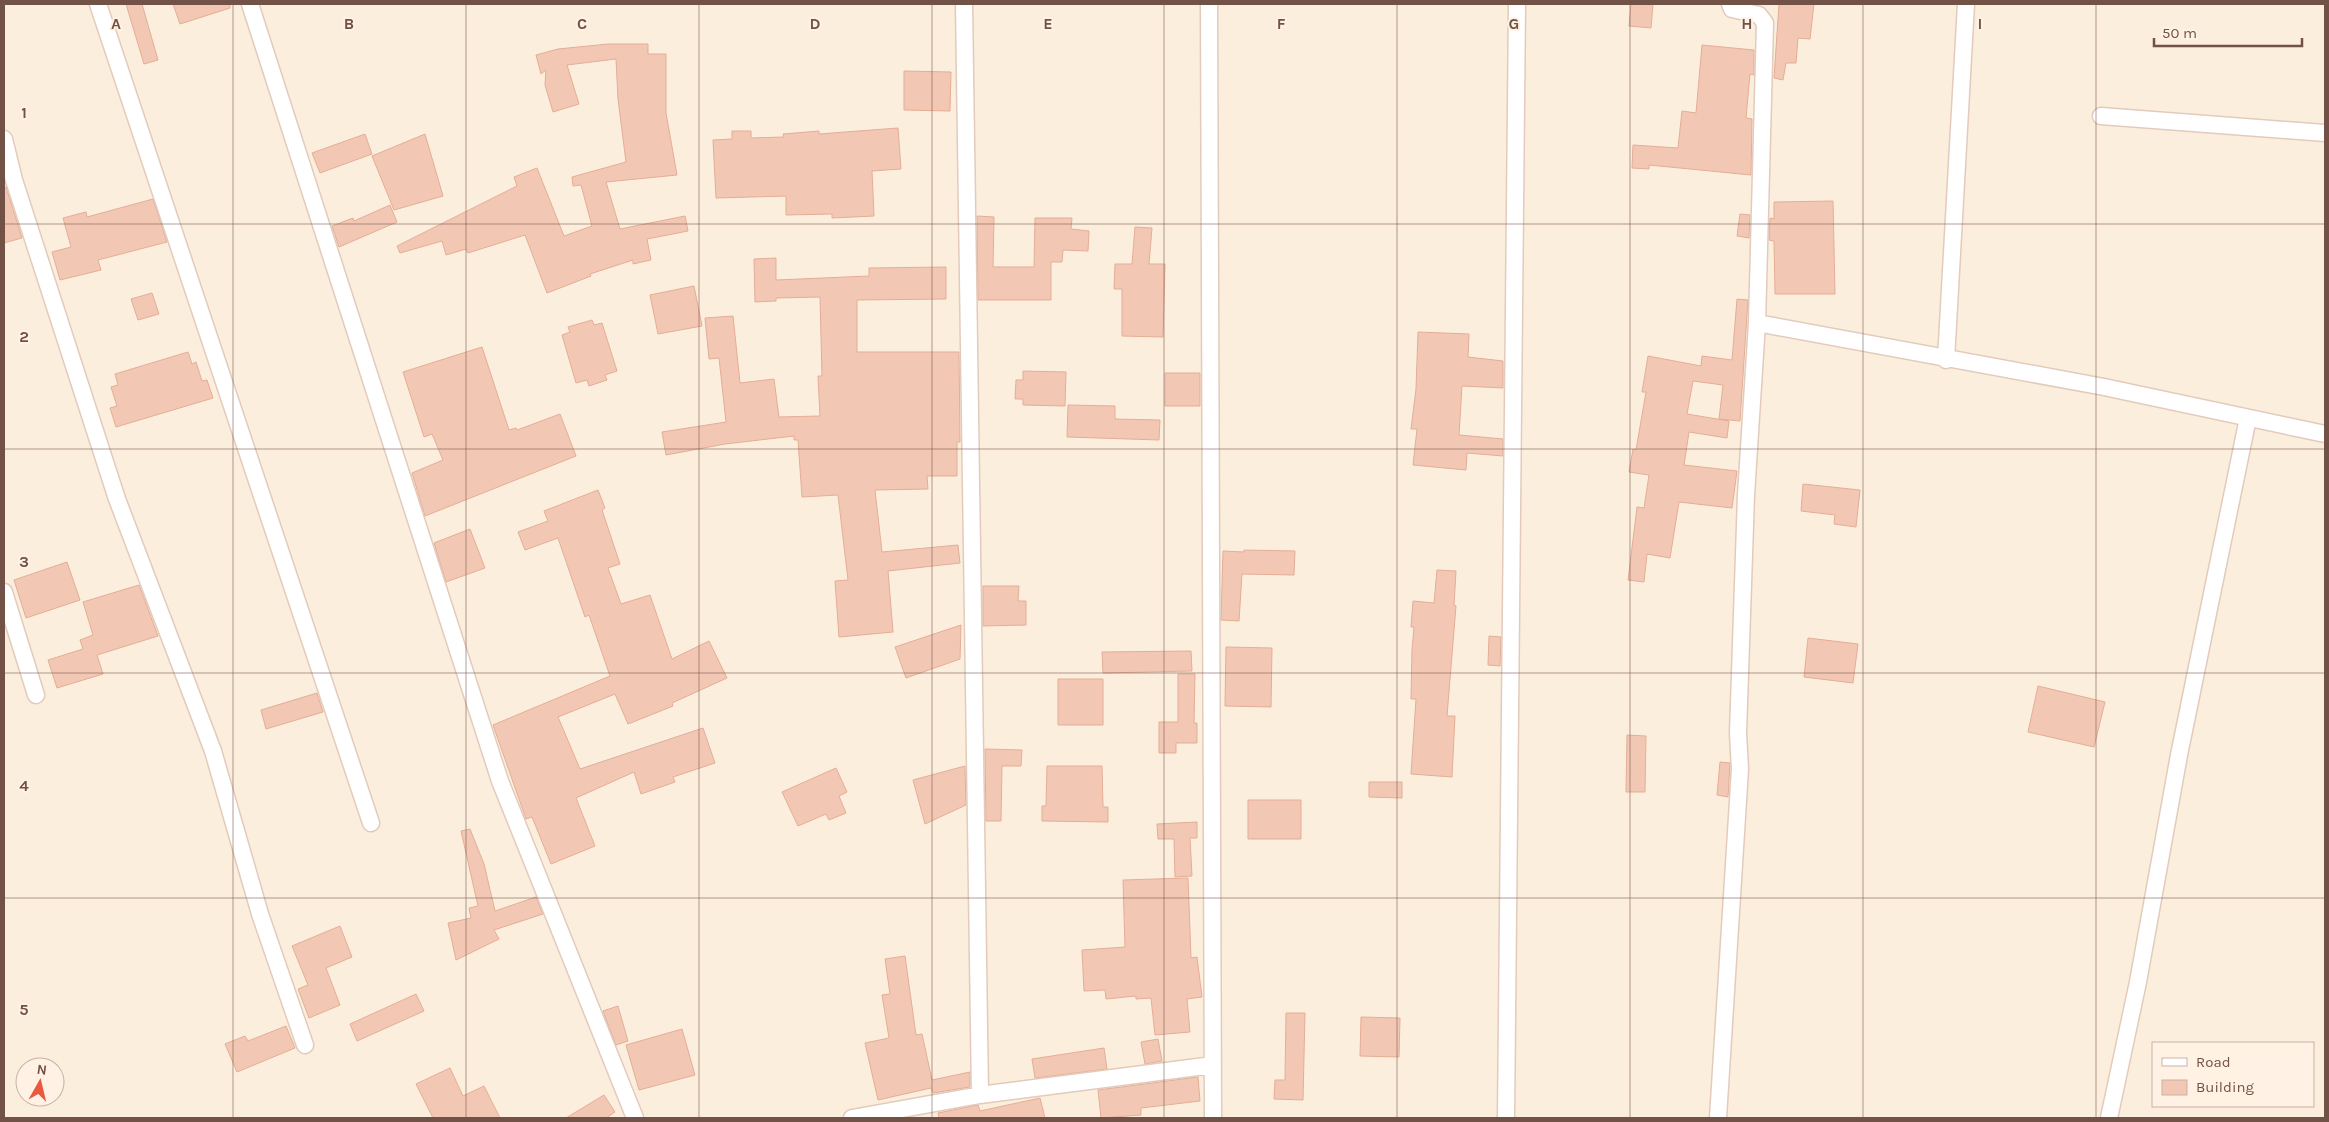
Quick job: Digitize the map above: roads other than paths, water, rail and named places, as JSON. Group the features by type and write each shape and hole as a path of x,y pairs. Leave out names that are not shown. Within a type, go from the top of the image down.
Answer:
{"street":[{"path":"98,4 371,823"},
{"path":"250,4 500,781 635,1118"},
{"path":"964,4 980,1095"},
{"path":"1210,4 1213,1118"},
{"path":"1506,1118 1517,4"},
{"path":"1718,1118 1740,769 1738,733 1746,514 1757,323 1764,23 1759,15 1732,10 1730,4"},
{"path":"1946,360 1966,4"},
{"path":"2101,116 2325,133"},
{"path":"4,139 14,180 117,499 213,751 260,914 305,1045"},
{"path":"1757,323 1946,360 2104,387 2325,434"},
{"path":"2109,1118 2138,982 2179,755 2248,418"},
{"path":"4,592 36,695"},
{"path":"852,1118 980,1095 1213,1065"}]}
